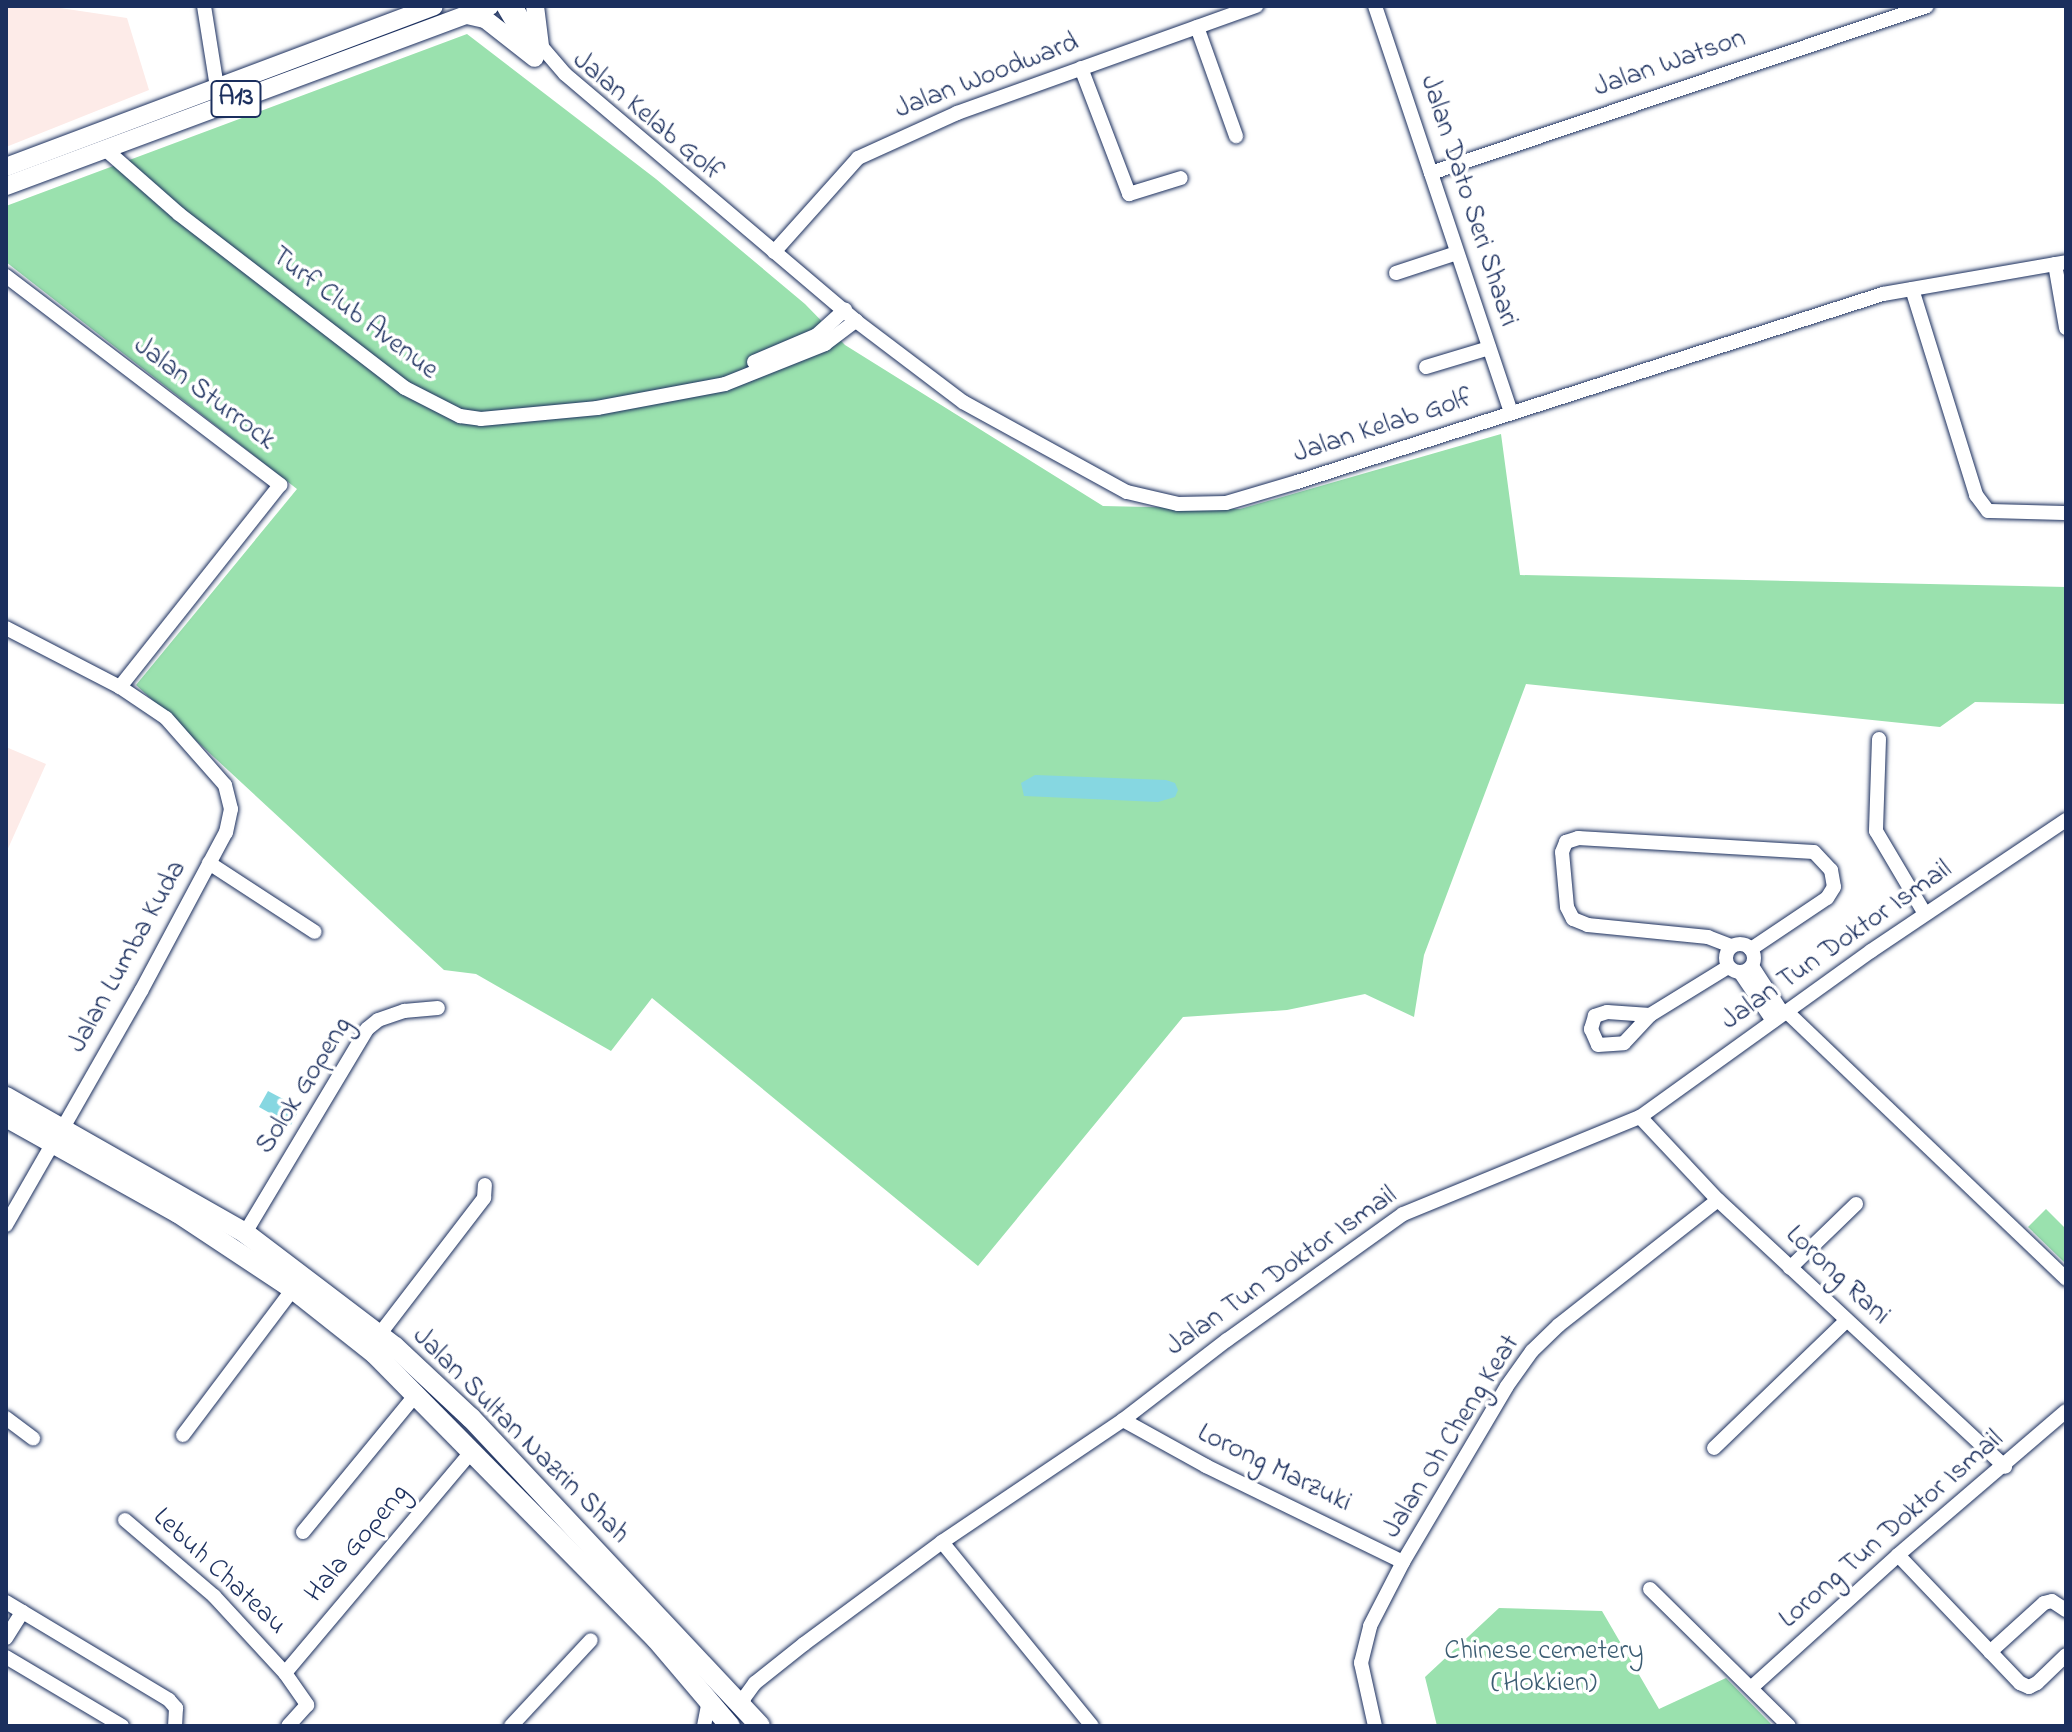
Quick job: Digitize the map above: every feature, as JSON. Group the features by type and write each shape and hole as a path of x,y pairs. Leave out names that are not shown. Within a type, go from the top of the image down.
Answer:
{"highway":[{"name":"Jalan Sultan Nazrin Shah","path":"6,1097 58,1136 293,1289 417,1393 656,1639 716,1694 742,1707 760,1726"},
{"name":"Jalan Sultan Nazrin Shah","path":"6,1117 58,1136 245,1233 379,1335 471,1418 716,1694 730,1726"}],"main road":[{"name":"A13","path":"6,167 434,6"},
{"name":"A13","path":"6,186 466,10 490,6"},
{"path":"535,6 538,52"},
{"path":"416,13 466,10 538,52"},
{"path":"6,177 72,162"}],"street":[{"path":"204,6 217,87"},
{"name":"Jalan Kelab Golf","path":"503,6 538,52 755,240 774,252"},
{"path":"516,6 538,52"},
{"name":"Jalan Woodward","path":"774,252 858,158 948,116 1256,6"},
{"name":"Jalan Dato Seri Shaari","path":"1375,6 1511,413"},
{"name":"Jalan Watson","path":"1431,173 1927,6"},
{"path":"1197,27 1236,136"},
{"name":"Jalan Kelab Golf","path":"538,52 850,316 963,402 1127,492 1178,504 1226,503 1813,315 1912,289 2061,263"},
{"path":"1081,68 1129,194 1181,178"},
{"name":"Turf Club Avenue","path":"105,149 179,214 405,388 440,409 481,419 597,408 703,385 817,335 850,316"},
{"path":"1396,273 1457,253"},
{"path":"2061,263 2066,328"},
{"name":"Jalan Sturrock","path":"6,276 280,485 120,687"},
{"path":"1912,289 1976,495 1988,511 2066,513"},
{"path":"1426,367 1489,348"},
{"path":"6,628 120,687"},
{"name":"Jalan Lumba Kuda","path":"6,1225 226,832 231,809 225,785 208,762 166,718 120,687"},
{"path":"1879,739 1876,831 1925,914"},
{"name":"Jalan Tun Doktor Ismail","path":"742,1707 744,1698 755,1683 942,1542 1123,1420 1227,1340 1403,1214 1640,1117 1925,914 2066,820"},
{"path":"1650,1015 1740,968 1751,949 1827,898 1834,887 1831,870 1814,852 1578,838 1566,842 1562,852 1563,865 1567,907 1573,919 1588,925 1708,937 1731,946 1740,943 1751,949"},
{"path":"209,863 315,932"},
{"path":"1731,946 1725,958 1740,968 1781,1016 2066,1279"},
{"name":"Solok Gopeng","path":"245,1233 367,1029 378,1020 404,1011 438,1008"},
{"name":"Lorong Rani","path":"1640,1117 1718,1200 2005,1467"},
{"path":"379,1335 484,1198 485,1185"},
{"name":"Jalan Oh Cheng Keat","path":"1375,1726 1364,1684 1364,1642 1403,1562 1507,1386 1532,1351 1559,1325 1718,1200"},
{"path":"1790,1268 1856,1204"},
{"path":"183,1435 293,1289"},
{"path":"1714,1448 1846,1321"},
{"path":"303,1532 417,1393"},
{"name":"Lorong Tun Doktor Ismail","path":"1751,1688 1898,1555 2005,1467 2066,1411"},
{"path":"6,1418 33,1438"},
{"name":"Lorong Marzuki","path":"1123,1420 1206,1466 1403,1562"},
{"name":"Hala Gopeng","path":"285,1673 473,1450"},
{"name":"Lebuh Chateau","path":"125,1520 214,1596 285,1673 306,1700 304,1711 288,1726"},
{"path":"942,1542 1092,1726"},
{"path":"1898,1555 2020,1683 2029,1687 2066,1655"},
{"path":"1650,1589 1789,1726"},
{"path":"1990,1652 2044,1603 2052,1601 2066,1610"},
{"path":"6,1602 169,1700 176,1708 175,1726"},
{"path":"6,1638 22,1612"},
{"path":"511,1726 591,1640"},
{"path":"6,1657 122,1726"},
{"name":"Jalan Tun Doktor Ismail","path":"716,1694 755,1683"},
{"path":"704,1726 716,1694"}],"shaded area":[{"path":"6,6 47,6 127,18 149,90 6,147"},
{"path":"6,747 46,764 6,853"}],"green space":[{"path":"467,34 656,179 805,304 845,345 1103,506 1240,509 1501,434 1520,575 2066,587 2066,704 1975,702 1940,727 1526,684 1424,955 1414,1017 1365,994 1287,1010 1183,1017 978,1266 652,998 611,1051 476,974 444,970 136,685 297,489 6,262 6,206"},
{"path":"2046,1209 2066,1229 2066,1264 2028,1227"},
{"name":"Chinese cemetery (Hokkien)","path":"1499,1608 1602,1611 1659,1709 1726,1678 1773,1726 1437,1726 1425,1677"}],"water":[{"path":"1035,775 1166,780 1175,783 1178,790 1175,797 1158,802 1024,796 1021,783"},
{"path":"268,1091 300,1108 291,1125 259,1107"}]}
